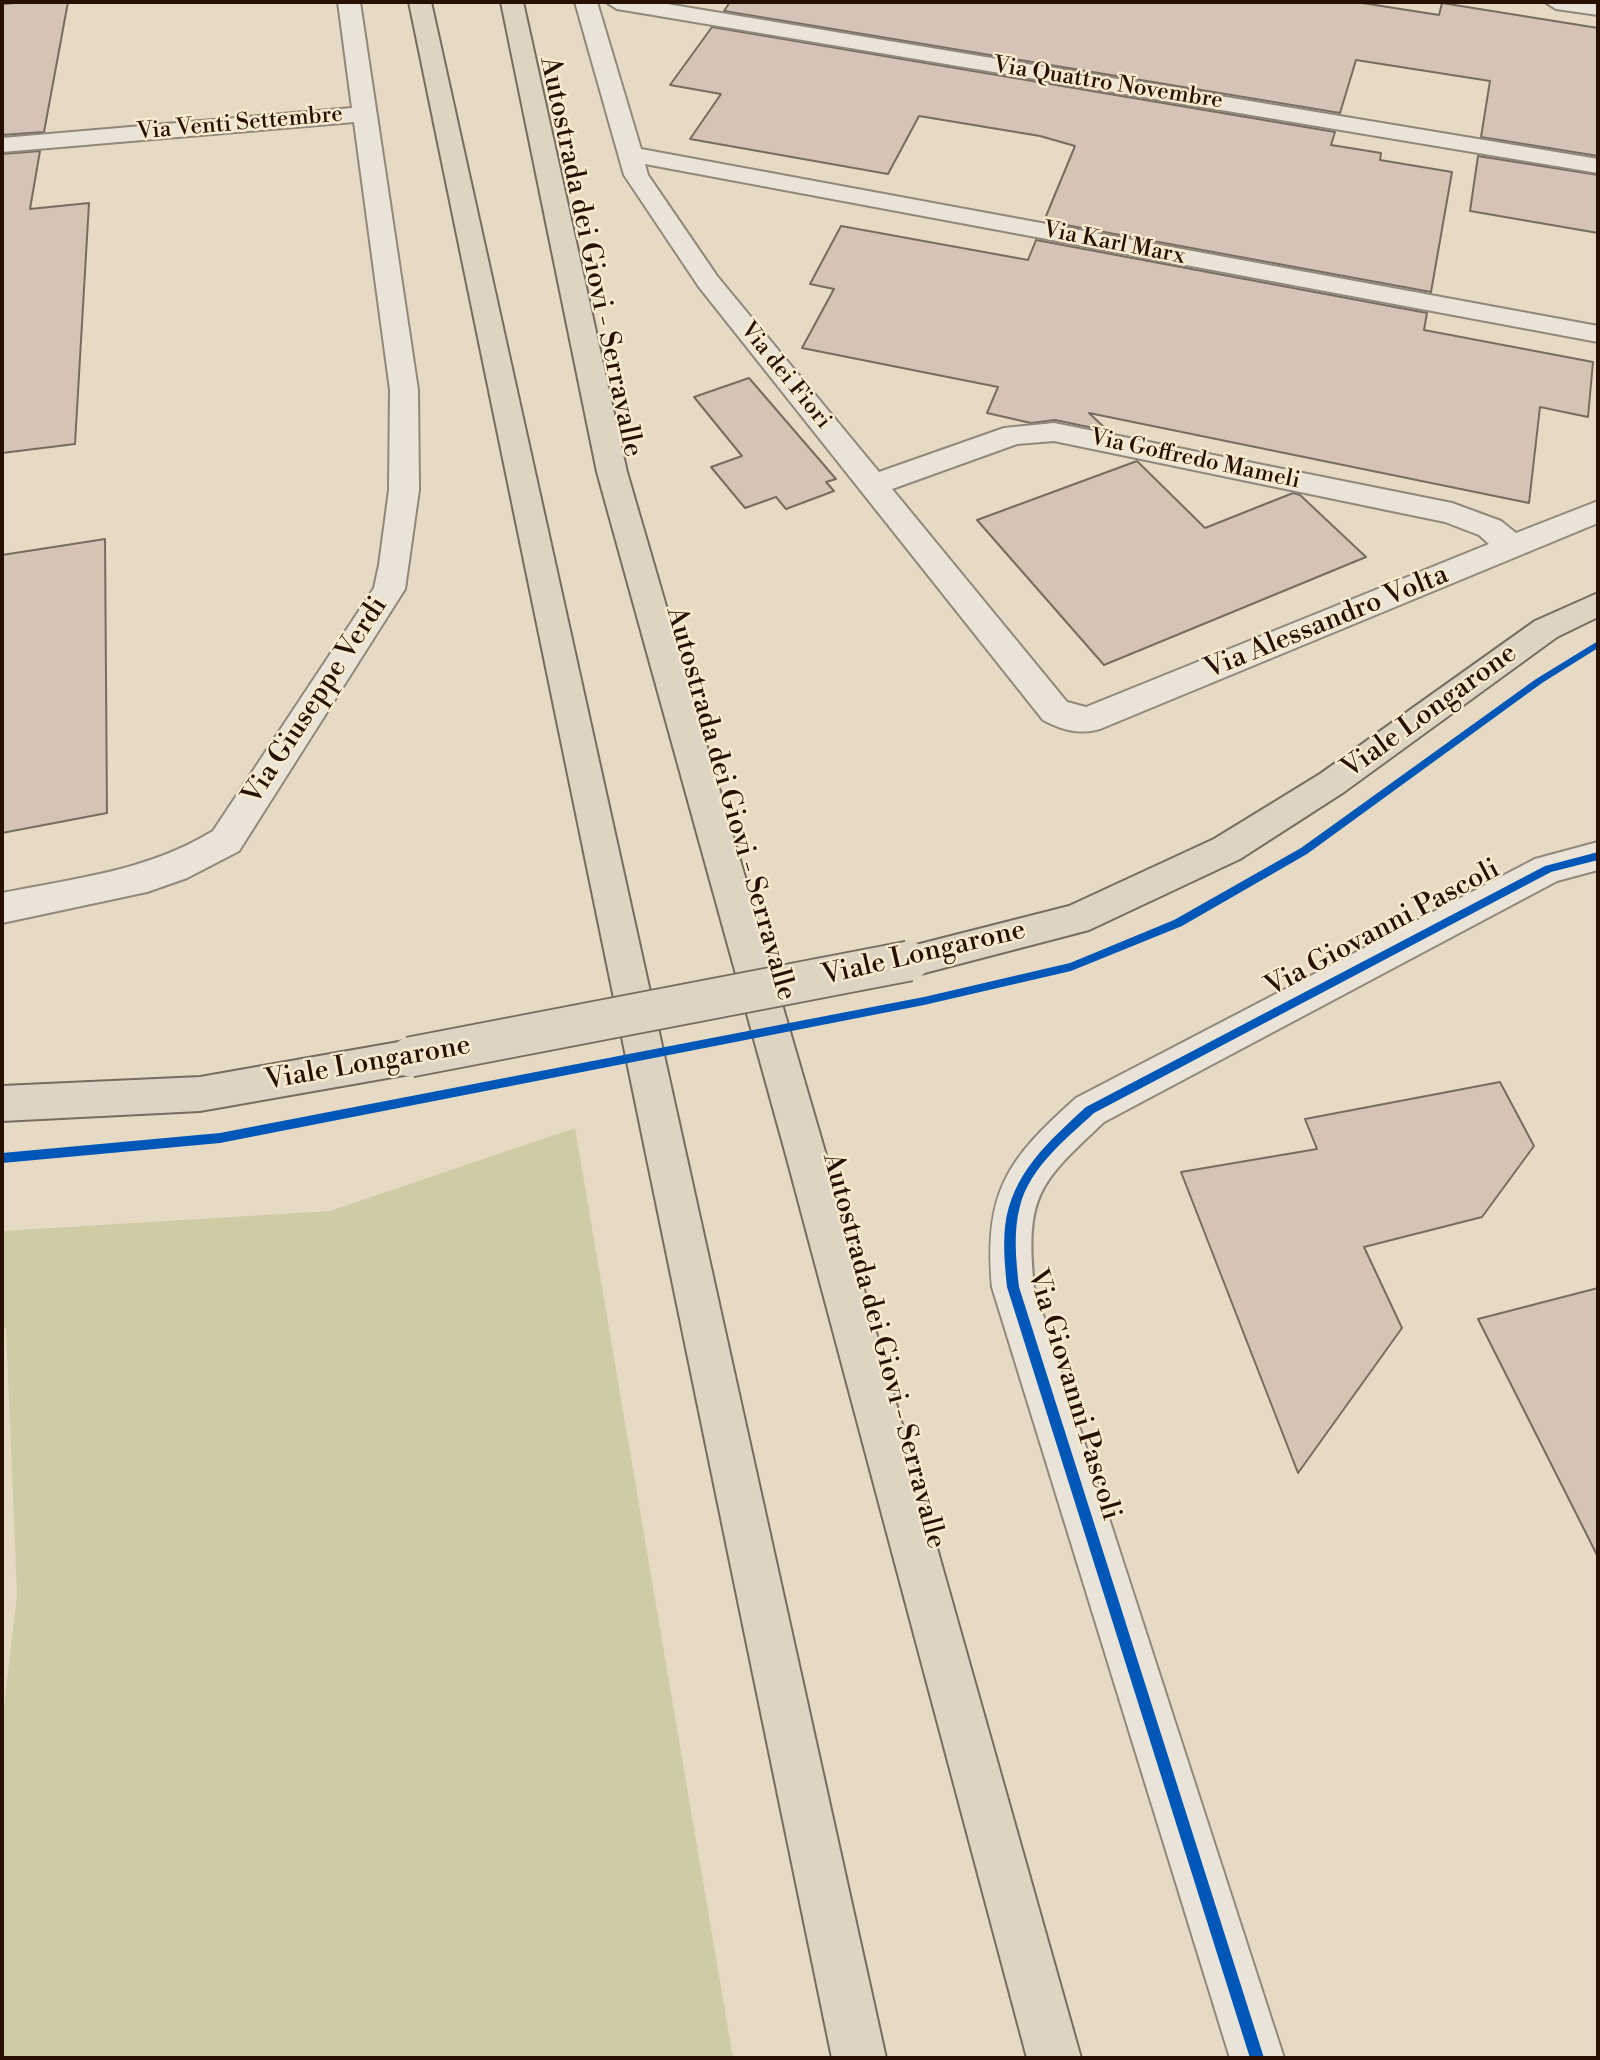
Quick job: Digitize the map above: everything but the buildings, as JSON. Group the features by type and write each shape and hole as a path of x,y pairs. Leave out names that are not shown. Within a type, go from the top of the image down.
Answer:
{"main road":[{"path":"420,2 859,2058"},
{"name":"Autostrada dei Giovi - Serravalle","path":"512,2 612,472 806,1155 1054,2058"},
{"name":"Viale Longarone","path":"2,1104 200,1094 410,1057 909,961 1076,919 1227,849 1332,783 1546,629 1598,604"}],"street":[{"name":"Via Venti Settembre","path":"2,145 365,114 349,2"},
{"name":"Via dei Fiori","path":"586,2 636,175 708,281 1055,711"},
{"name":"Via Quattro Novembre","path":"617,2 1598,166"},
{"path":"1556,2 1598,8"},
{"name":"Via Giuseppe Verdi","path":"2,908 159,875 199,860 226,841 389,589 398,549 406,430 404,390 365,114"},
{"name":"Via Karl Marx","path":"630,154 1598,334"},
{"name":"Via Goffredo Mameli","path":"873,485 1014,435 1054,432 1452,513 1490,528 1513,547"},
{"name":"Via Alessandro Volta","path":"1055,711 1071,719 1088,720 1598,511"},
{"name":"Via Giovanni Pascoli","path":"1257,2058 1013,1287 1008,1246 1010,1213 1025,1175 1045,1150 1090,1110 1548,869 1598,856"}],"shaded area":[{"path":"575,1128 733,2058 2,2058 2,1723 17,1595 6,1328 2,1327 2,1231 330,1211"}],"cycle path":[{"path":"2,1158 220,1138 924,1001 1071,967 1178,923 1304,851 1539,681 1598,644"},
{"path":"1257,2058 1013,1287 1010,1228 1014,1206 1033,1168 1090,1110 1548,869 1598,856"}]}
